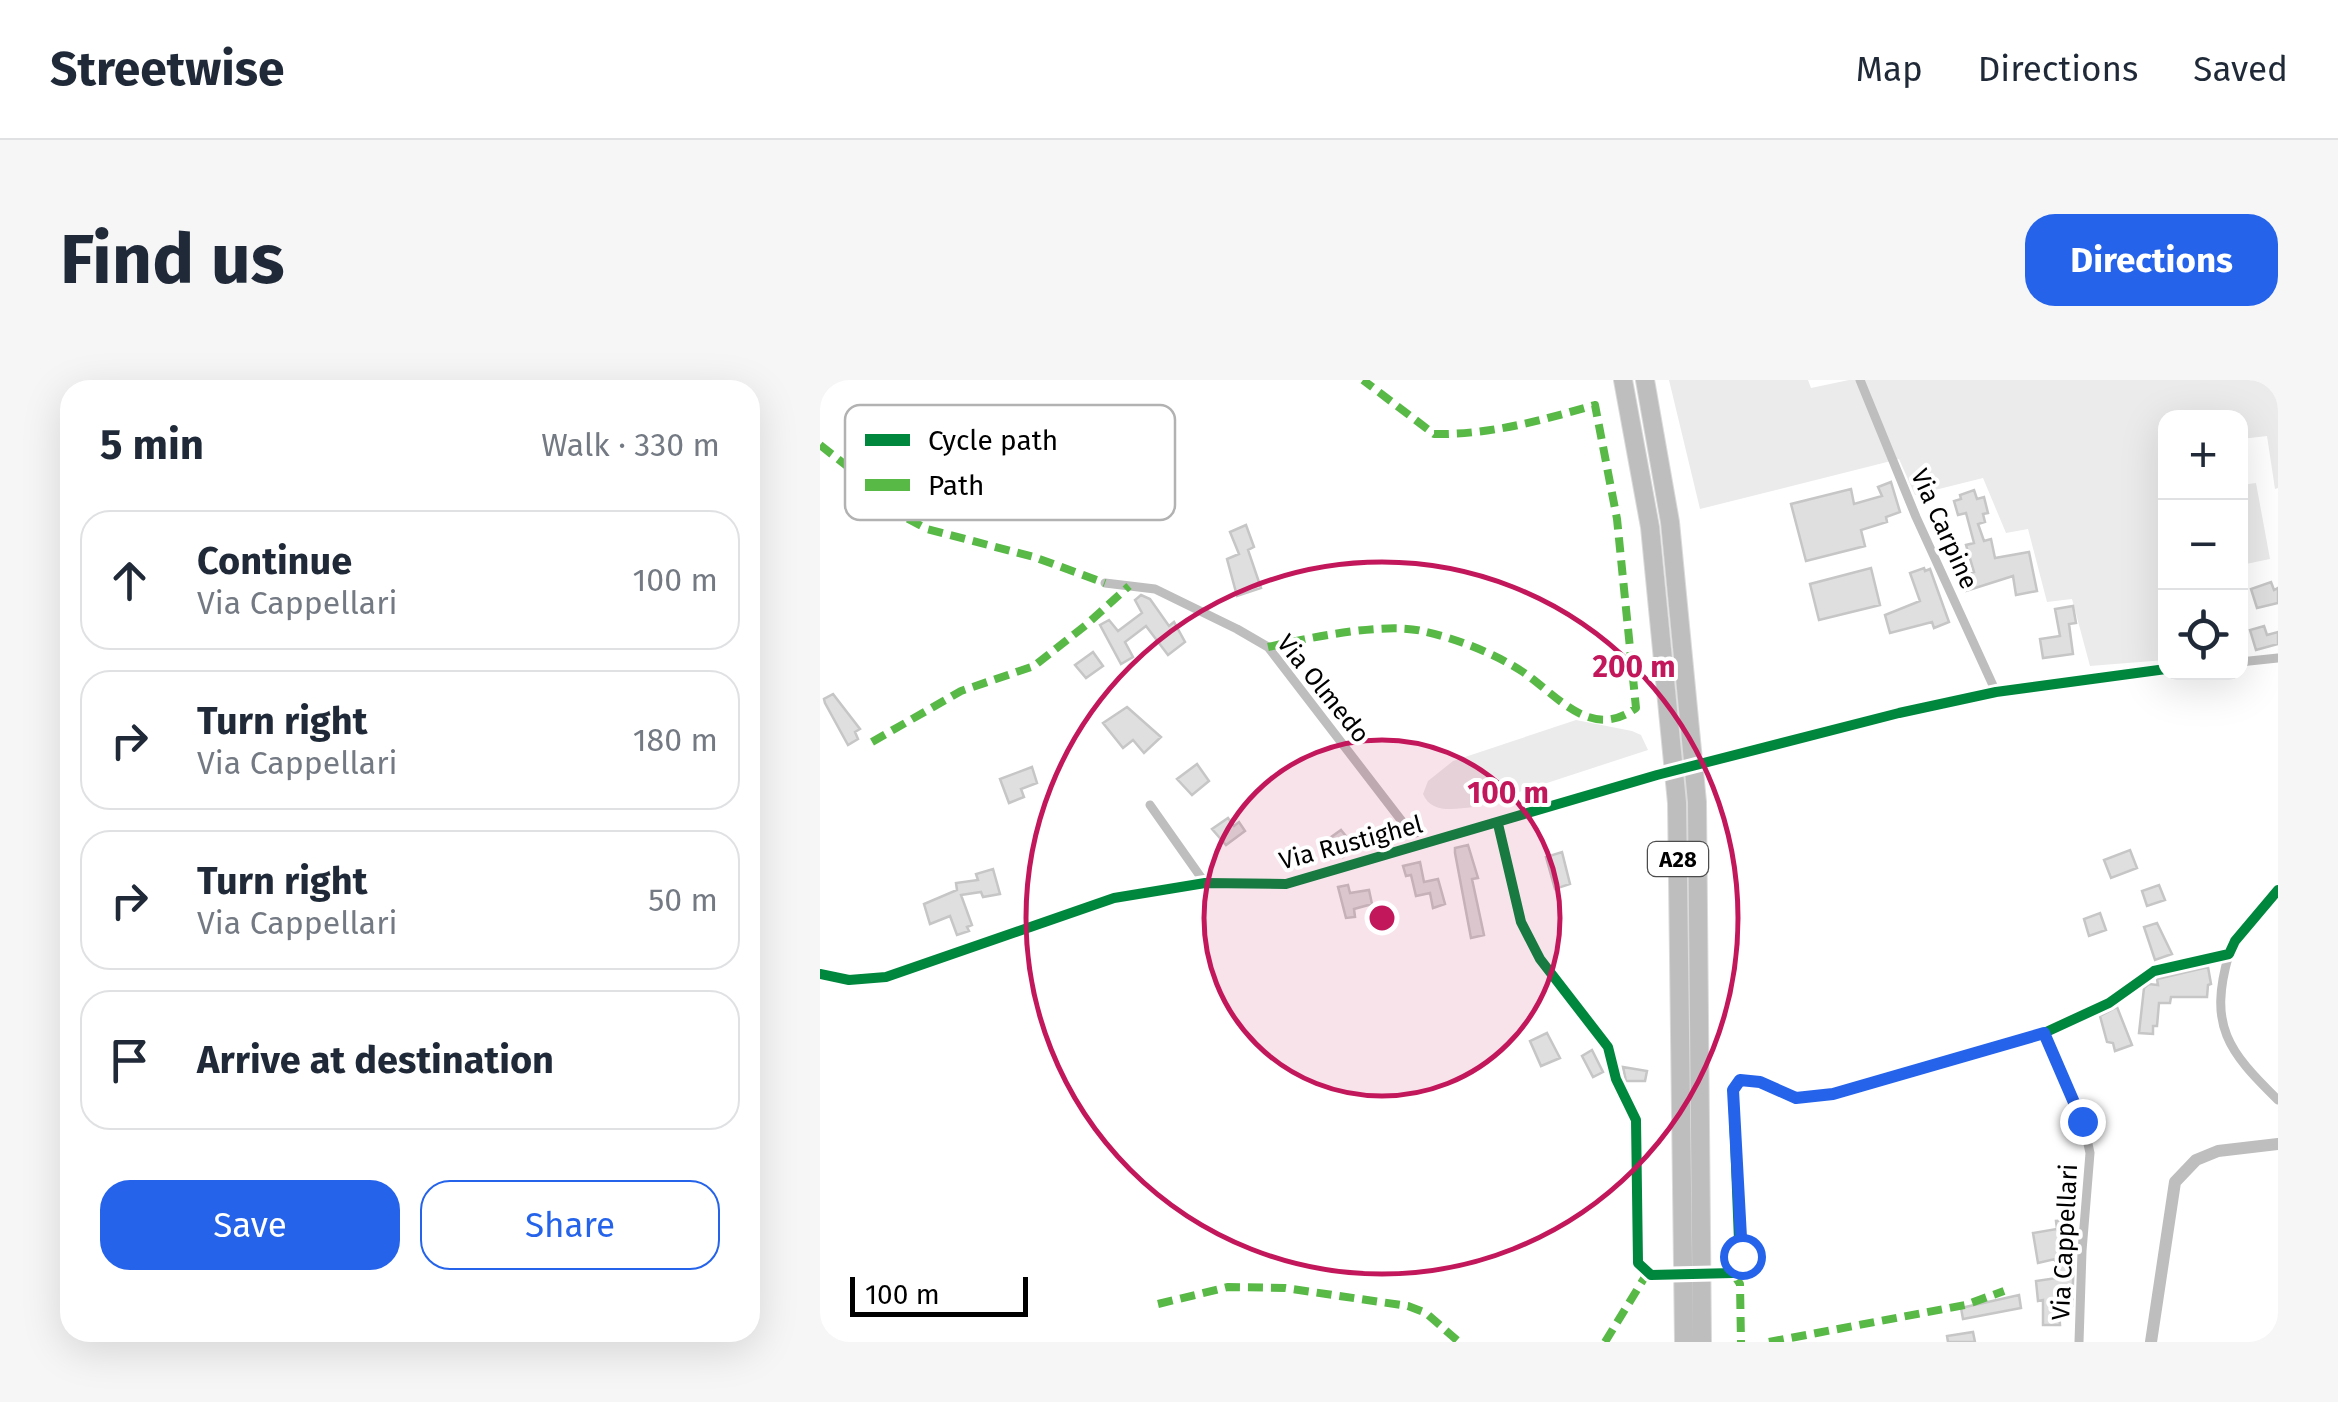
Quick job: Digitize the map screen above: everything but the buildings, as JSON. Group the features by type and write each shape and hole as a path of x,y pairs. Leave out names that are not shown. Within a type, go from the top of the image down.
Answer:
{"highway":[{"name":"A28","path":"1624,380 1650,527 1677,803 1684,1342"},
{"name":"A28","path":"1645,380 1670,522 1696,802 1702,1342"}],"street":[{"name":"Via Carpine","path":"1860,380 1916,518 1996,692"},
{"name":"Via Olmedo","path":"1106,583 1154,589 1237,628 1268,648 1422,846"},
{"path":"2248,661 2278,658"},
{"path":"1706,762 1996,692 2158,671"},
{"name":"Via Rustighel","path":"820,974 849,980 886,977 1114,898 1205,882 1286,884 1657,775"},
{"path":"1150,805 1205,882"},
{"path":"1498,824 1521,922 1540,960 1608,1048 1616,1079 1636,1120 1638,1263 1651,1276 1666,1275"},
{"path":"2278,890 2234,942 2220,997 2235,1056 2278,1100"},
{"path":"1712,1275 1733,1273 1742,1256 1733,1090 1740,1080 1760,1082 1796,1098 1833,1094 2044,1033 2109,1003 2154,971 2229,954"},
{"name":"Via Cappellari","path":"2044,1033 2082,1121 2090,1152 2079,1342"}],"shaded area":[{"path":"1669,380 1808,380 1811,388 1849,380 2278,380 2275,489 2267,436 2248,438 2248,410 2158,410 2158,661 2090,666 2072,599 2047,602 2028,529 2006,533 1983,478 1915,495 1899,459 1700,509"},
{"path":"2256,483 2270,559 2248,564 2248,500 2248,484"},
{"path":"1576,720 1632,731 1641,735 1648,750 1473,807 1438,807 1423,794 1428,781 1453,761"}],"waterway":[{"path":"2151,1342 2175,1182 2196,1160 2218,1151 2278,1144"}],"marked path":[{"path":"1268,647 1367,630 1422,631 1500,659 1562,703 1590,717 1620,717 1636,708 1617,519 1595,405 1496,429 1434,434 1363,380"},
{"path":"820,445 845,465"},
{"path":"910,520 927,529 1034,557 1105,583"},
{"path":"872,742 961,691 1034,666 1129,586"},
{"path":"1605,1342 1648,1272"},
{"path":"1733,1273 1740,1284 1741,1342"},
{"path":"1158,1304 1228,1287 1285,1288 1408,1306 1426,1313 1459,1342"},
{"path":"1769,1342 1965,1305 2004,1291"}],"cycle path":[{"path":"820,974 849,980 886,977 1114,898 1205,883 1286,884 1657,775 1899,713 1996,692 2158,670"},
{"path":"1498,824 1521,922 1540,959 1608,1047 1616,1079 1636,1120 1638,1263 1651,1275 1733,1273 1740,1266 1733,1090 1741,1080 1759,1082 1796,1098 1833,1094 2044,1033 2109,1003 2154,971 2229,954 2235,941 2278,890"}],"route":[{"path":"1742,1256 1733,1090 1740,1080 1760,1082 1796,1098 1833,1094 2044,1033 2082,1121"}]}
